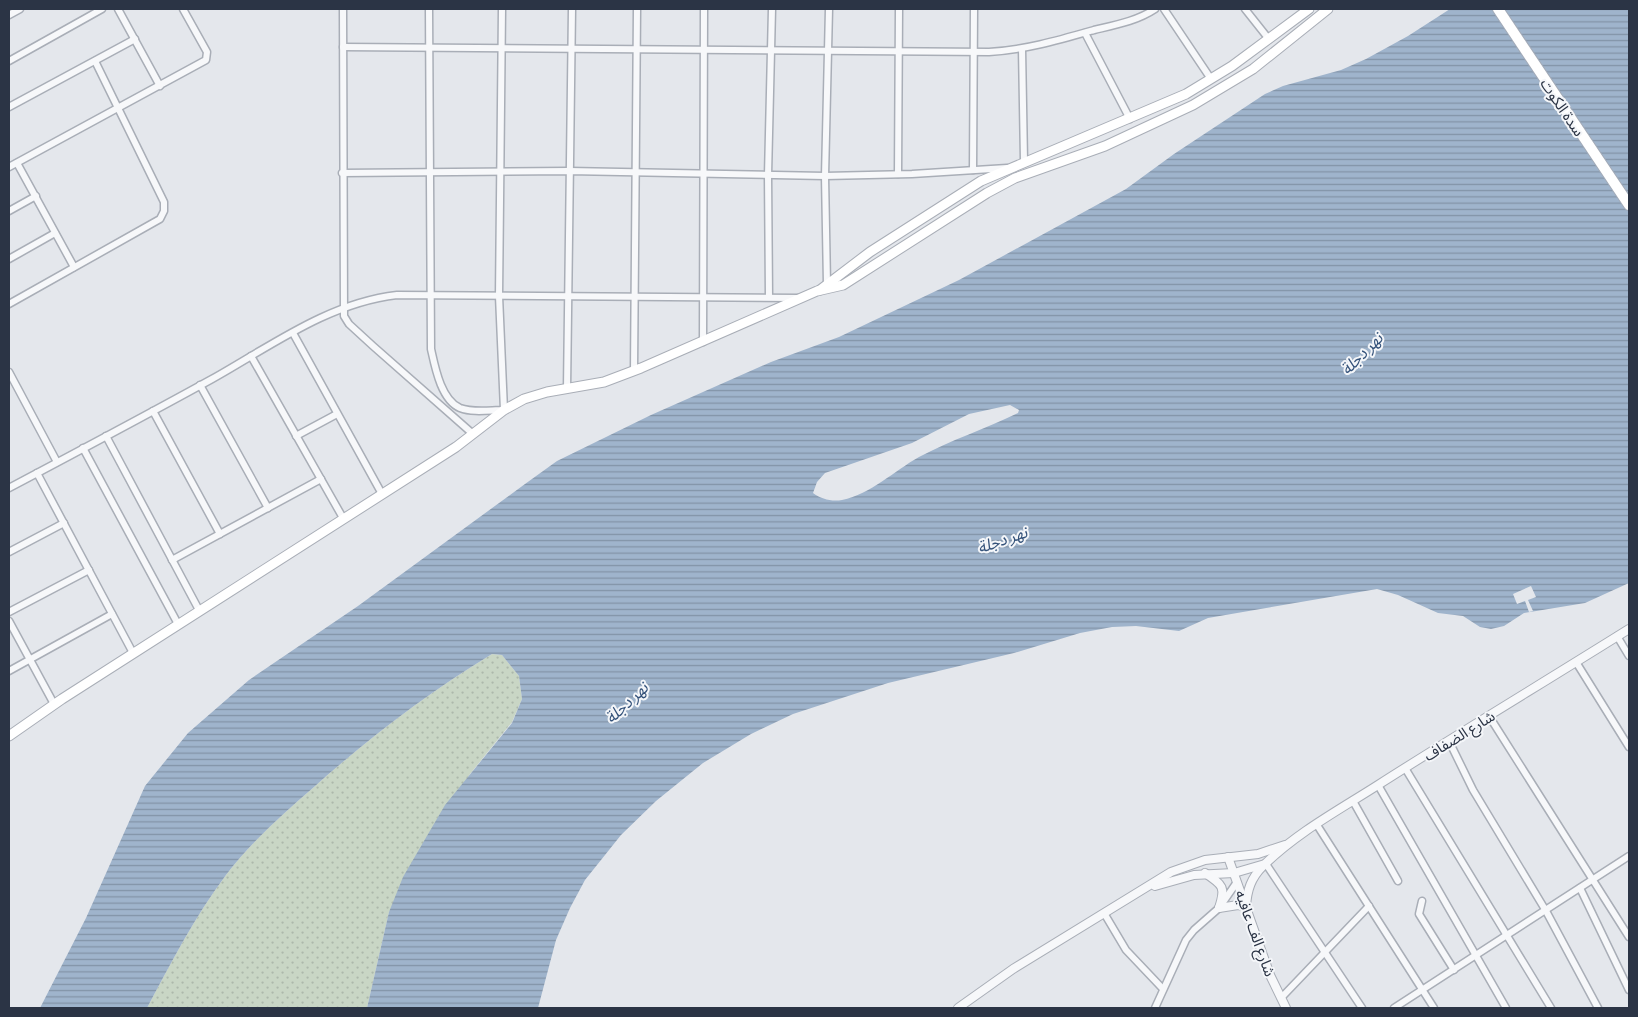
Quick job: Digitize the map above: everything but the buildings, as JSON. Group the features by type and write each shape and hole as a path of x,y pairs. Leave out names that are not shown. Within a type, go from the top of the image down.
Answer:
{"main road":[{"path":"9,736 54,704 382,494 473,434 504,410 536,395 604,382 634,371 803,298 817,291 870,252 951,199 1007,168 1130,119 1186,94 1211,79 1309,9"},
{"path":"817,291 843,285 856,279 987,193 1016,178 1105,146 1193,105 1253,69 1328,9"},
{"name":"سدة الكوت","path":"1498,9 1629,205"},
{"path":"1290,23 1298,32"}],"street":[{"path":"9,15 20,9"},
{"path":"9,61 102,9"},
{"path":"118,9 160,86"},
{"path":"9,168 160,86 207,58 206,52 183,9"},
{"path":"343,9 342,308 349,324 473,434"},
{"path":"429,9 431,349 447,396 456,405 467,409 504,410 499,296 502,9"},
{"path":"567,389 572,9"},
{"path":"634,371 637,9"},
{"path":"702,342 704,9"},
{"path":"769,297 768,175 772,9"},
{"path":"827,284 825,176 829,9"},
{"path":"898,174 900,9"},
{"path":"973,170 976,52 974,9"},
{"path":"343,47 976,52 1022,49 1139,17 1155,9"},
{"path":"1164,9 1211,79"},
{"path":"1245,9 1268,38"},
{"path":"1085,33 1130,119"},
{"path":"9,107 135,39"},
{"path":"1022,49 1024,161"},
{"path":"9,304 160,219 164,211 164,202 95,61"},
{"path":"17,163 74,267"},
{"path":"342,173 569,171 825,176 1007,168"},
{"path":"9,212 36,196"},
{"path":"9,259 56,233"},
{"path":"9,488 293,333 342,308 378,298 431,296 634,296 803,298"},
{"path":"293,333 382,494"},
{"path":"251,356 343,518"},
{"path":"9,372 57,462"},
{"path":"200,385 268,508"},
{"path":"153,411 220,534"},
{"path":"296,436 338,414"},
{"path":"106,436 199,610"},
{"path":"83,448 178,624"},
{"path":"37,473 133,653"},
{"path":"172,560 321,479"},
{"path":"9,552 64,524"},
{"path":"9,612 88,570"},
{"path":"9,671 112,614"},
{"path":"9,621 54,704"},
{"name":"شارع الضفاف","path":"1290,843 1378,785 1629,629"},
{"path":"1617,636 1629,656"},
{"path":"1576,662 1629,747"},
{"path":"1489,716 1629,937"},
{"path":"1449,741 1473,790 1546,911 1598,1008"},
{"path":"1405,768 1551,1008"},
{"path":"1378,785 1506,1008"},
{"path":"1353,801 1398,881"},
{"path":"1317,825 1434,1008"},
{"path":"958,1008 1013,969 1148,888 1171,872 1196,862 1258,854 1290,843"},
{"path":"1219,908 1238,905 1246,907 1247,891 1266,864 1290,843"},
{"path":"1394,1008 1507,937 1629,856"},
{"name":"شارع الف عافيه","path":"1228,857 1286,1008"},
{"path":"1148,888 1205,873 1234,873 1266,864"},
{"path":"1266,864 1362,1008"},
{"path":"1205,873 1221,884 1224,892 1219,908"},
{"path":"1155,1008 1186,940 1194,930 1219,908 1237,882"},
{"path":"1580,888 1629,990"},
{"path":"1422,900 1419,914 1454,970"},
{"path":"1281,998 1369,906"},
{"path":"1104,913 1126,950 1163,989"}],"green space":[{"path":"492,654 502,655 519,676 522,699 512,722 470,774 389,912 367,1008 147,1008 204,907 226,875 257,840 302,797 378,733 445,684"}],"water":[{"name":"نهر دجلة","path":"1450,9 1629,9 1629,583 1585,603 1524,613 1504,626 1491,629 1480,627 1463,616 1438,613 1398,595 1377,589 1208,618 1179,631 1136,626 1112,627 1080,633 1014,653 888,683 793,714 751,734 703,763 656,801 621,835 585,880 570,908 556,940 538,1008 367,1008 389,912 403,877 445,805 512,723 522,699 519,676 502,655 492,654 445,684 378,733 302,797 257,840 226,875 204,907 147,1008 40,1008 86,918 145,786 188,733 249,680 358,606 557,461 651,415 771,362 839,337 959,280 1126,189 1174,154 1265,94 1283,86 1341,70 1366,59 1408,36","holes":["1010,405 1019,410 1018,413 919,457 863,493 838,501 823,498 813,493 817,482 825,473 912,443 969,414"]}],"pier":[{"path":"1531,586 1536,597 1528,600 1533,611 1529,612 1525,601 1517,604 1513,594"}]}
